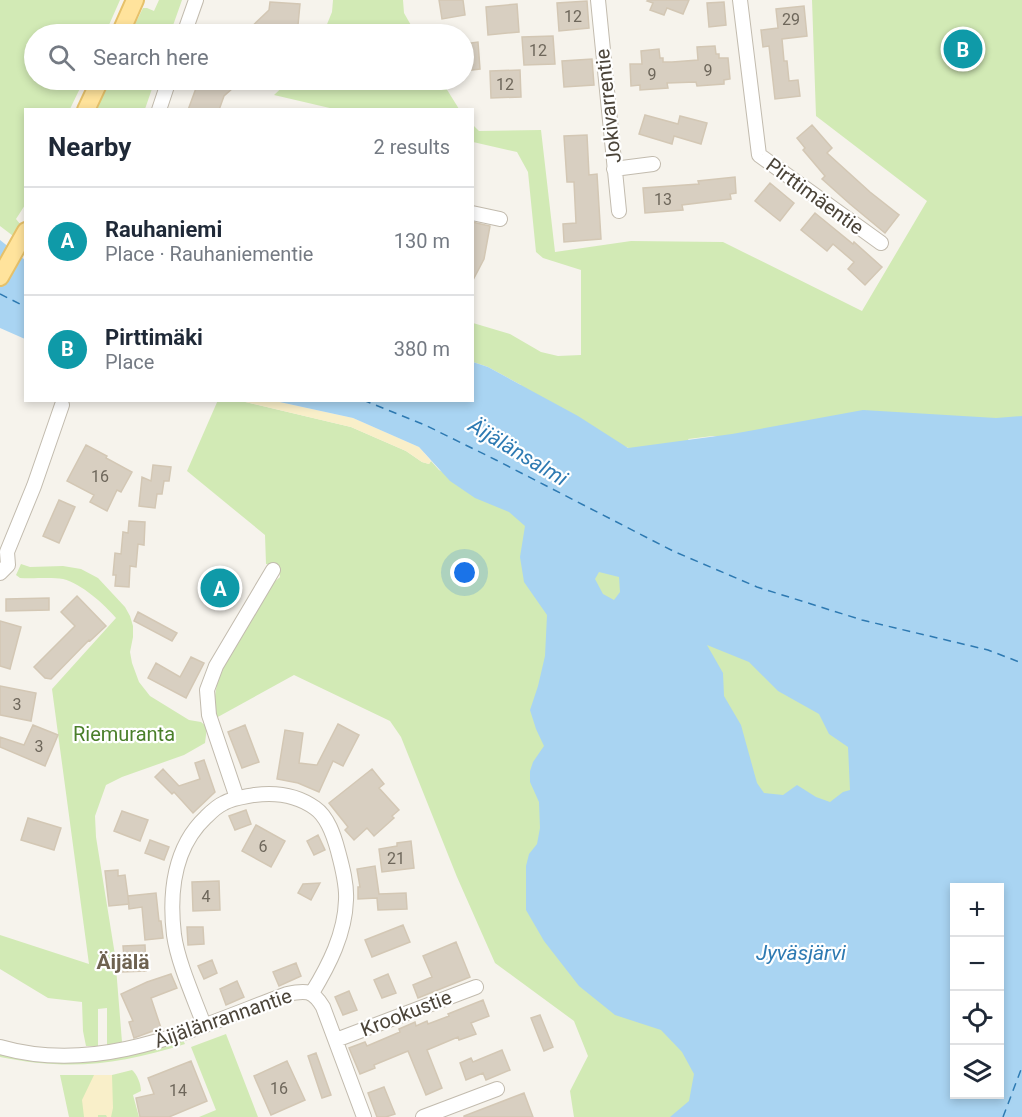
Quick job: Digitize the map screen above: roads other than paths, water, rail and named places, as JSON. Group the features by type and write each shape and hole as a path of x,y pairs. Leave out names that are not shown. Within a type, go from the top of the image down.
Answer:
{"main road":[{"path":"124,24 135,0"},
{"path":"87,108 95,90"},
{"path":"0,277 24,235"}],"street":[{"path":"188,24 196,0"},
{"name":"Jokivarrentie","path":"598,0 619,212"},
{"name":"Pirttimäentie","path":"740,0 759,155 881,243"},
{"path":"160,108 166,90"},
{"path":"614,169 653,164"},
{"path":"474,213 500,219"},
{"path":"0,573 8,564 7,552 34,486 62,405"},
{"path":"237,798 209,715 207,690 216,666 273,570"},
{"path":"204,1025 174,935 175,874 187,839 197,825 222,804 237,798 281,794 299,799 316,809 328,822 342,865 346,900 335,951 312,993"},
{"name":"Krookustie","path":"336,1040 476,987"},
{"name":"Äijälänrannantie","path":"0,1047 30,1053 58,1055 113,1053 142,1046 204,1025 287,994 299,991 312,993 323,1007 364,1117"},
{"path":"423,1117 497,1089"}],"water":[{"path":"0,240 24,259 24,339 0,328"},
{"name":"Jyväsjärvi","path":"474,362 488,367 578,416 628,448 732,434 863,410 996,418 1022,416 1022,1117 670,1117 689,1101 694,1074 682,1052 661,1030 615,1015 579,986 544,941 526,910 526,866 529,854 537,844 540,828 539,802 530,782 530,771 544,746 530,710 545,656 547,615 524,582 520,557 525,526 509,512 475,498 450,481 419,447 353,418 280,402 474,402","holes":["599,572 619,577 620,592 614,600 603,594 595,579","707,645 749,662 778,691 819,714 829,734 848,747 850,790 843,792 830,802 816,797 797,785 783,795 764,793 757,783 741,725 724,696 723,673"]}],"place":[{"name":"Pirttimäki","path":"963,49"},
{"name":"Rauhaniemi","path":"220,588"}],"district":[{"name":"Äijälä","path":"123,962"}],"water label":[{"name":"Äijälänsalmi","path":"518,452"}],"park label":[{"name":"Riemuranta","path":"124,734"}]}
